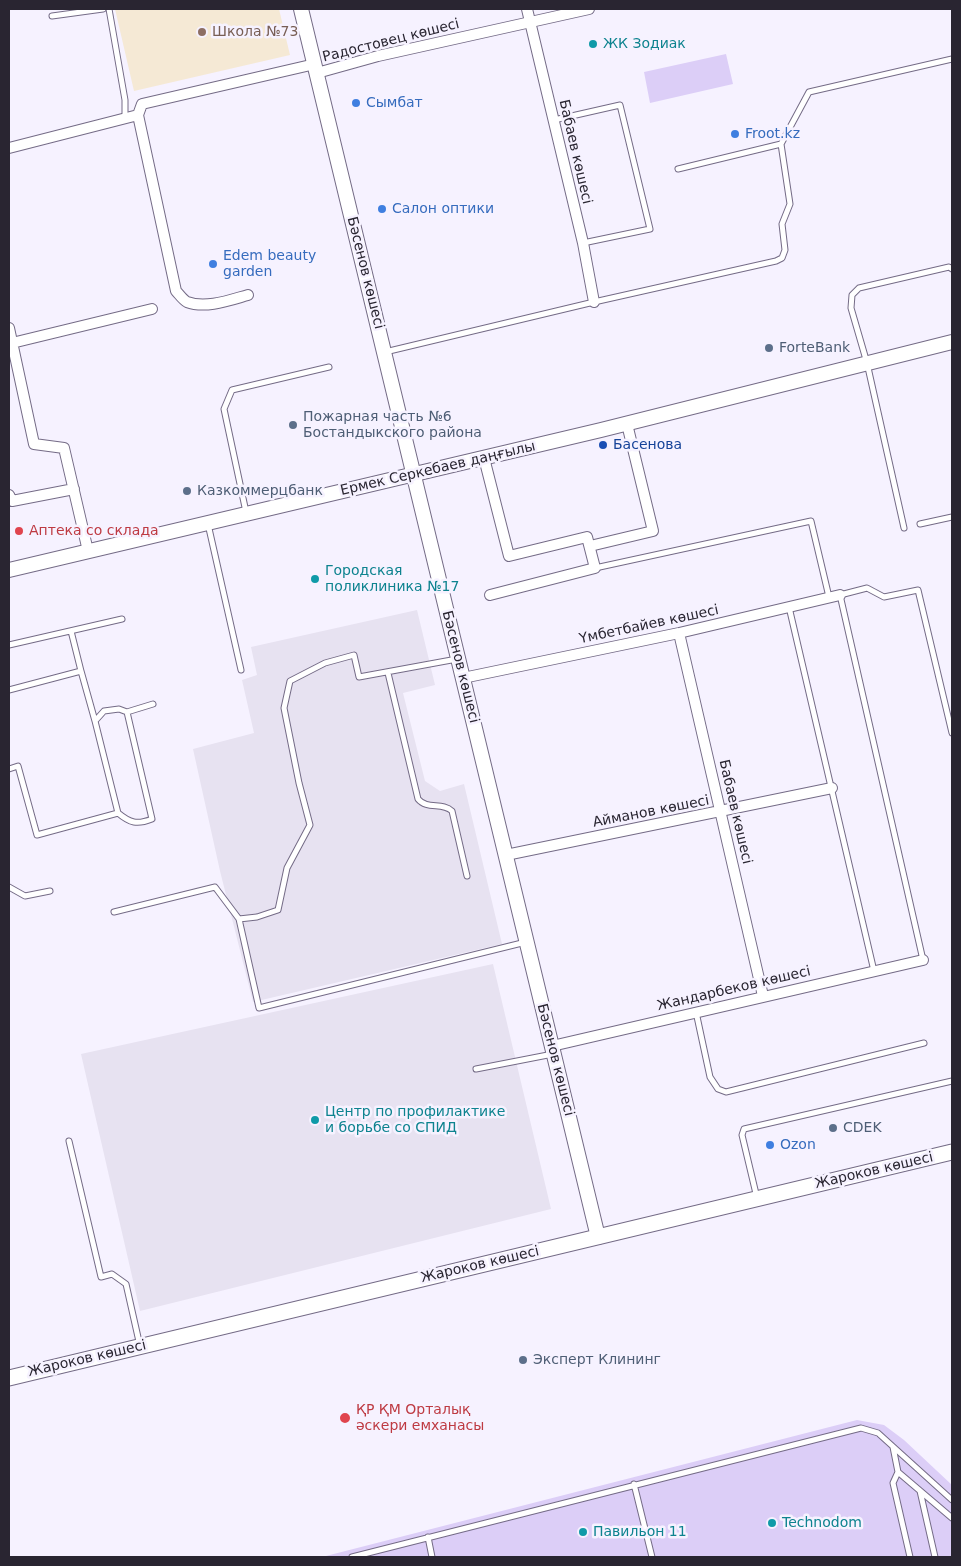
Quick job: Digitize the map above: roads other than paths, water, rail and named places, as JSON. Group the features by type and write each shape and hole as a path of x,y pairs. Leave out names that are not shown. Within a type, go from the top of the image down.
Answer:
{"main road":[{"name":"Жароков көшесі","path":"9,1378 952,1152"}],"street":[{"name":"Бәсенов көшесі","path":"301,9 598,1237"},
{"name":"Бабаев көшесі","path":"527,9 583,243 594,302"},
{"name":"Радостовец көшесі","path":"138,115 142,104 378,56 589,9"},
{"path":"9,148 138,115 176,291 186,302 212,304 248,295"},
{"path":"12,343 152,309"},
{"path":"9,328 34,444 64,448 88,552"},
{"name":"Ермек Серкебаев даңғылы","path":"9,570 627,424 952,342"},
{"path":"590,546 653,530 627,424"},
{"path":"484,458 509,556 587,537 595,568 490,595"},
{"path":"9,495 12,501 74,489"},
{"name":"Үмбетбайев көшесі","path":"463,678 679,634 835,596"},
{"name":"Бабаев көшесі","path":"679,634 764,996"},
{"name":"Айманов көшесі","path":"506,855 832,788"},
{"name":"Жандарбеков көшесі","path":"553,1050 696,1012 923,960"}],"lane":[{"path":"52,16 103,9"},
{"path":"109,9 125,100 125,118"},
{"path":"384,352 594,302 776,262 782,258 785,250 782,224 790,204 781,144 809,92 952,59"},
{"path":"554,120 620,105 650,229 583,243"},
{"path":"678,169 781,144"},
{"path":"904,528 867,363 851,308 852,295 858,288 949,267 952,268"},
{"path":"247,514 224,408 232,390 329,367"},
{"path":"920,524 952,517"},
{"path":"595,568 811,521 835,596 923,960"},
{"path":"208,524 241,670"},
{"path":"835,596 867,588 884,598 918,590 952,733"},
{"path":"789,607 874,971"},
{"path":"9,645 122,619"},
{"path":"71,631 118,813 127,820 139,824 152,819 127,712"},
{"path":"239,919 257,918 278,910 287,868 310,825 299,783 284,708 290,681 326,663 354,655 359,677 458,659"},
{"path":"9,690 81,671"},
{"path":"388,673 418,799 428,806 448,808 452,811 467,876"},
{"path":"95,721 104,710 119,709 127,712 153,704"},
{"path":"9,769 18,766 37,835 118,813"},
{"path":"9,887 25,896 50,891"},
{"path":"114,912 215,887 239,919 259,1008 527,942"},
{"path":"696,1012 710,1077 718,1089 726,1092 924,1043"},
{"path":"476,1069 553,1050"},
{"path":"757,1199 742,1135 744,1129 952,1081"},
{"path":"70,1141 101,1277 112,1274 126,1284 140,1346"},
{"path":"352,1557 861,1428 878,1433 952,1500"},
{"path":"893,1447 898,1472 893,1483 910,1557"},
{"path":"898,1472 952,1518"},
{"path":"634,1484 652,1557"},
{"path":"920,1490 934,1557"},
{"path":"428,1537 432,1557"}],"place":[{"name":"Школа №73","path":"202,32"},
{"name":"ЖК Зодиак","path":"593,44"},
{"name":"Сымбат","path":"356,103"},
{"name":"Froot.kz","path":"735,134"},
{"name":"Салон оптики","path":"382,209"},
{"name":"Edem beauty garden","path":"213,264"},
{"name":"ForteBank","path":"769,348"},
{"name":"Пожарная часть №6 Бостандыкского района","path":"293,425"},
{"name":"Басенова","path":"603,445"},
{"name":"Казкоммерцбанк","path":"187,491"},
{"name":"Аптека со склада","path":"19,531"},
{"name":"Городская поликлиника №17","path":"315,579"},
{"name":"Центр по профилактике и борьбе со СПИД","path":"315,1120"},
{"name":"CDEK","path":"833,1128"},
{"name":"Ozon","path":"770,1145"},
{"name":"Эксперт Клининг","path":"523,1360"},
{"name":"ҚР ҚМ Орталық әскери емханасы","path":"345,1418"},
{"name":"Technodom","path":"772,1523"},
{"name":"Павильон 11","path":"583,1532"}]}
